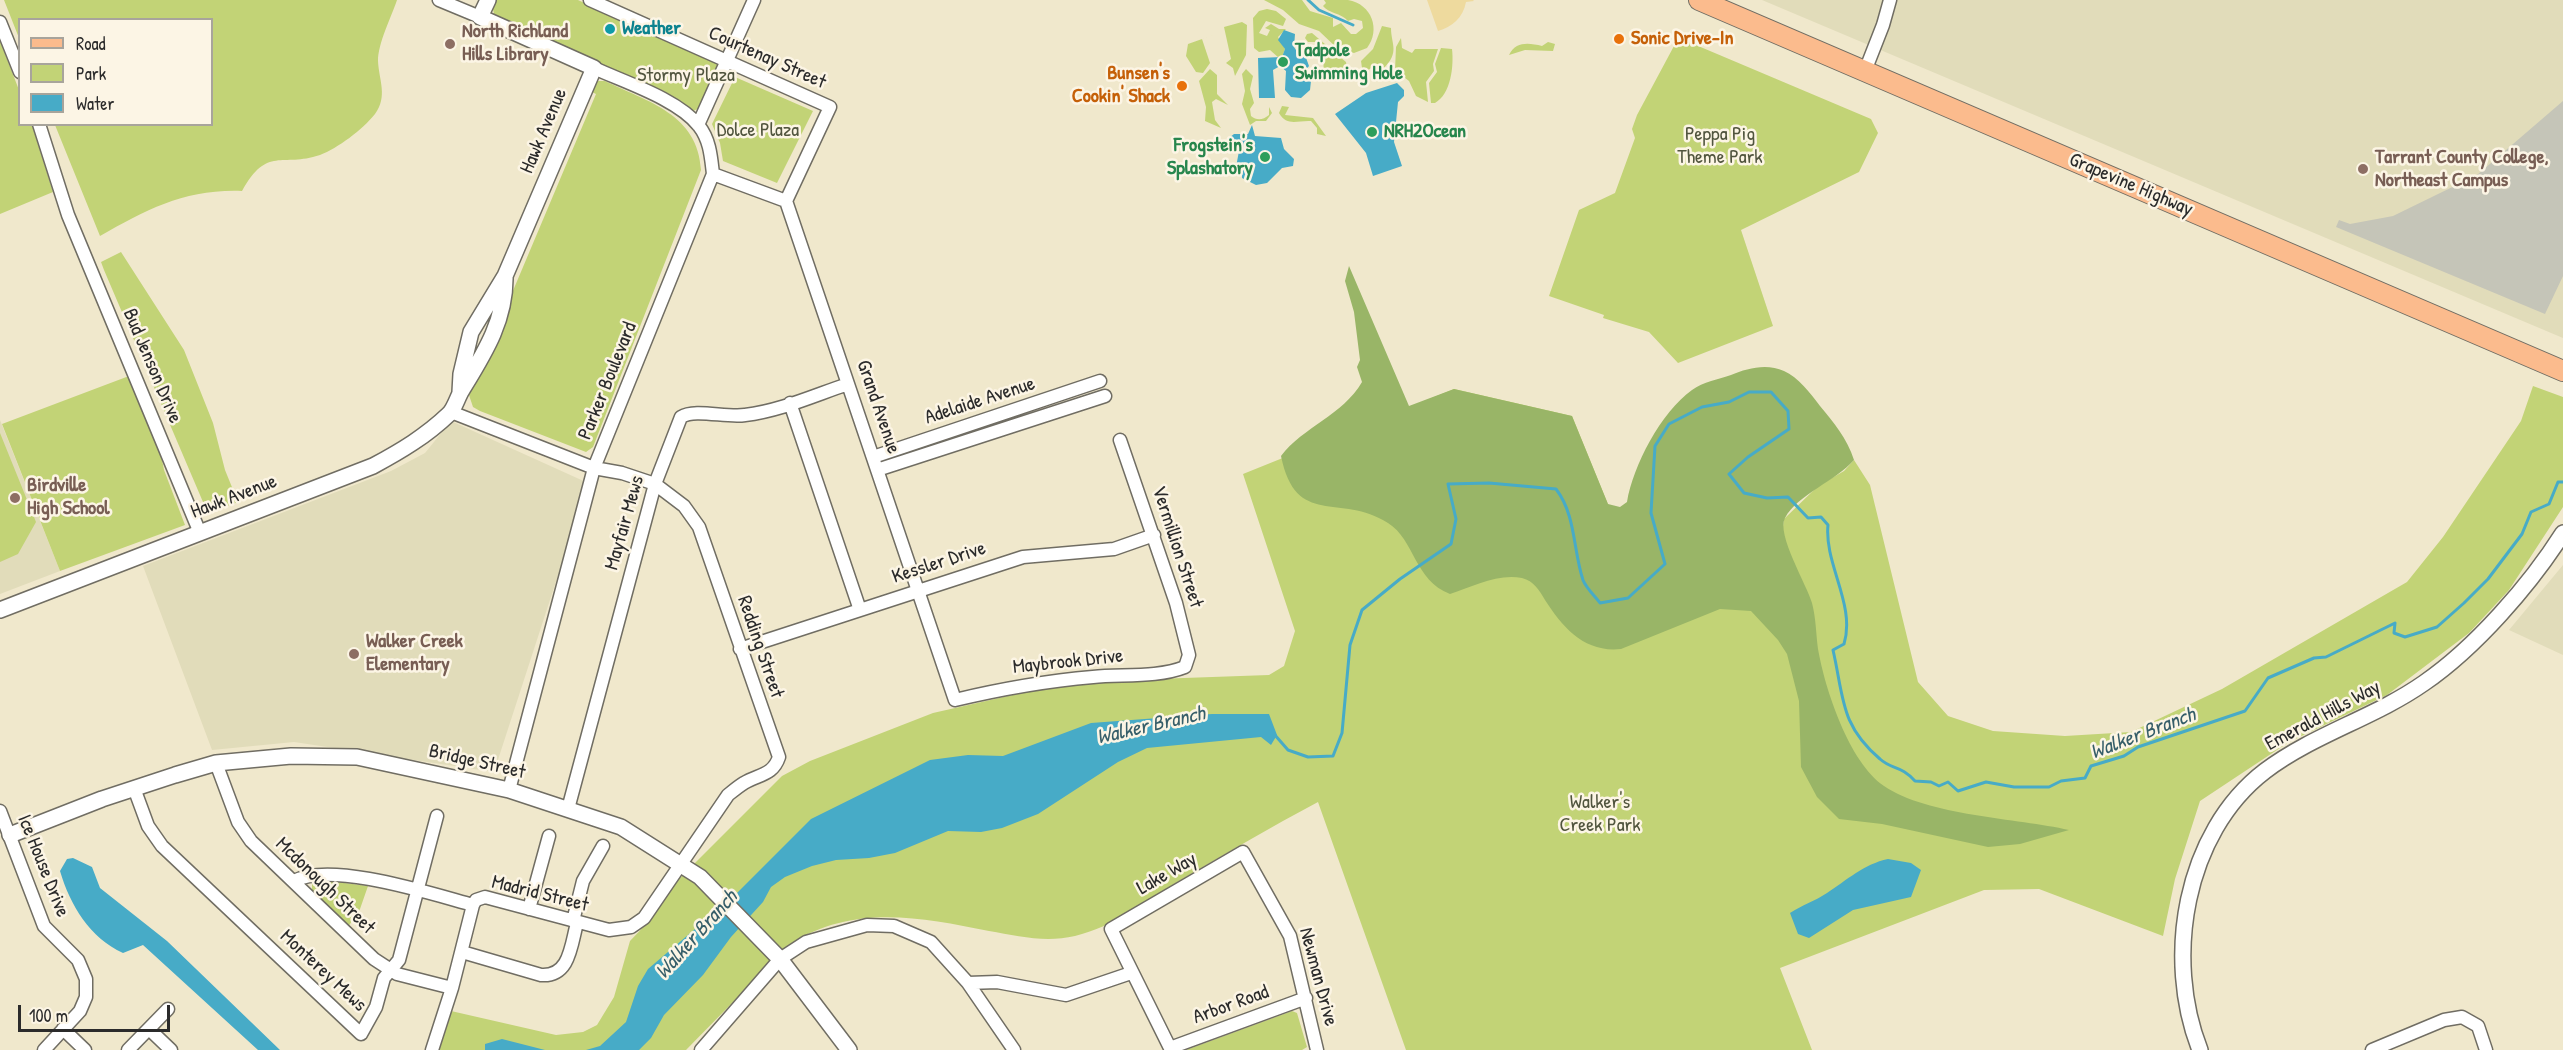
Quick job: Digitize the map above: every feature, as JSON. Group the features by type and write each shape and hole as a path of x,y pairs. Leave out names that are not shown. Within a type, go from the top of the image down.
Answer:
{"main road":[{"name":"Grapevine Highway","path":"1699,0 2563,370"}],"street":[{"path":"439,0 666,101 698,125 710,152 712,174 786,201"},
{"path":"480,17 488,0"},
{"name":"Courtenay Street","path":"590,0 830,107 786,201"},
{"path":"698,125 754,0"},
{"path":"1861,69 1877,22 1890,0"},
{"path":"0,22 18,67"},
{"name":"Hawk Avenue","path":"0,610 374,466 416,443 451,412 460,392 480,362 502,313 505,276 594,68"},
{"name":"Bud Jenson Drive","path":"40,126 68,215 200,533"},
{"name":"Parker Boulevard","path":"509,790 594,468 712,174"},
{"name":"Grand Avenue","path":"786,201 955,700"},
{"name":"Adelaide Avenue","path":"873,457 1100,381"},
{"name":"Mayfair Mews","path":"568,809 655,484 681,417 693,411 717,416 744,415 848,384"},
{"name":"Adelaide Avenue","path":"877,470 1105,396"},
{"path":"790,403 860,610"},
{"name":"Redding Street","path":"451,412 594,468 622,473 655,484 684,506 699,527 779,757 772,771 744,783 728,795 681,863"},
{"name":"Vermillion Street","path":"1120,440 1154,535 1187,646 1189,655 1185,667"},
{"name":"Emerald Hills Way","path":"2200,1050 2187,1008 2184,983 2187,909 2207,843 2233,804 2258,778 2288,756 2385,707 2447,666 2517,594 2563,533"},
{"name":"Kessler Drive","path":"741,649 1023,557 1114,549 1154,535"},
{"name":"Maybrook Drive","path":"955,700 1011,687 1092,677 1167,672 1185,667"},
{"name":"Bridge Street","path":"10,836 134,788 216,763 291,756 357,757 509,790 621,827 681,863 705,882 780,959 849,1050"},
{"name":"Mcdonough Street","path":"216,763 238,822 251,841 374,959 390,970 452,988"},
{"name":"Monterey Mews","path":"134,788 148,826 162,846 361,1034 376,1007 384,978 399,960 437,816"},
{"name":"Ice House Drive","path":"0,811 44,926 71,952 83,969 86,997 80,1011 44,1050"},
{"path":"529,909 549,836"},
{"path":"462,952 541,975 554,974 565,965 583,881 603,846"},
{"name":"Lake Way","path":"1131,973 1111,929 1243,852"},
{"name":"Newman Drive","path":"1243,852 1290,936 1306,998 1314,1049"},
{"name":"Madrid Street","path":"294,881 318,874 357,878 473,906 476,900 485,897 575,922 615,930 639,922 681,863"},
{"path":"432,1050 452,988 473,906"},
{"path":"701,1050 780,959 806,942 848,928 867,925 894,926 931,942 968,983 1014,1050"},
{"path":"968,983 997,982 1066,995 1131,973 1171,1049"},
{"name":"Arbor Road","path":"1171,1049 1306,998"},
{"path":"128,1050 168,1009"},
{"path":"2372,1050 2444,1020 2462,1017 2478,1026 2486,1050"},
{"path":"63,1029 85,1050"},
{"path":"149,1029 171,1050"}],"shaded area":[{"name":"Tarrant County College, Northeast Campus","path":"1762,0 2563,0 2563,338"},
{"path":"2563,101 2563,276 2545,314 2336,227 2339,220 2350,224 2393,216 2477,175"},
{"name":"Birdville High School","path":"0,420 60,571 0,594"},
{"name":"Walker Creek Elementary","path":"451,421 588,483 494,772 294,742 212,750 143,566 391,471 425,453"},
{"path":"2563,565 2563,655 2509,630"}],"green space":[{"path":"4,0 397,0 382,39 379,54 381,101 375,114 357,132 320,155 268,163 251,177 242,191 203,193 185,197 151,209 100,236 55,126 213,126 213,18 18,18 18,35"},
{"name":"Stormy Plaza","path":"494,0 578,0 718,64 719,68 700,108 693,111 495,18 492,5"},
{"path":"1264,0 1302,0 1310,11 1333,18 1333,27 1341,23 1351,34 1356,34 1363,28 1362,21 1354,19 1348,21 1323,6 1326,3 1324,0 1356,2 1368,12 1372,19 1371,41 1367,48 1354,53 1338,49 1319,31 1299,24 1283,10"},
{"path":"1267,9 1276,11 1286,19 1283,26 1266,21 1259,33 1267,36 1270,30 1265,28 1271,24 1279,29 1286,29 1278,37 1285,49 1282,57 1279,58 1270,50 1259,52 1254,48 1253,18 1259,11"},
{"path":"1242,22 1247,25 1246,55 1235,76 1233,68 1226,63 1231,59 1224,27"},
{"path":"1382,26 1391,28 1394,48 1392,57 1384,68 1376,69 1374,66 1367,71 1362,68 1361,61 1373,49"},
{"path":"1312,33 1346,62 1347,71 1343,77 1330,81 1324,79 1323,52 1315,42 1308,42 1305,38 1307,34"},
{"path":"1401,38 1402,48 1412,53 1415,49 1438,49 1433,64 1434,71 1426,82 1428,102 1416,96 1409,81 1395,70 1396,47"},
{"path":"1202,39 1210,63 1203,73 1196,72 1186,56 1188,44"},
{"name":"Peppa Pig Theme Park","path":"1684,40 1871,119 1878,133 1859,172 1741,230 1773,326 1678,363 1649,332 1603,318 1604,315 1549,296 1579,210 1615,193 1635,138 1632,129 1637,115 1674,46"},
{"path":"0,41 18,87 18,126 32,126 53,192 0,214"},
{"path":"1548,42 1555,44 1553,51 1525,50 1509,55 1519,45 1542,46"},
{"path":"1441,48 1452,49 1452,71 1445,93 1435,103 1431,103 1429,83 1437,72 1435,64"},
{"path":"1210,69 1217,75 1217,94 1228,105 1216,99 1212,102 1215,120 1221,128 1205,121 1206,107 1199,81"},
{"path":"1246,69 1253,76 1250,89 1254,103 1250,109 1251,116 1258,119 1264,118 1269,115 1269,107 1272,113 1266,121 1256,121 1250,125 1242,104 1245,91 1242,74"},
{"name":"Dolce Plaza","path":"735,77 813,111 777,183 723,161 720,143 712,124"},
{"path":"595,81 605,81 668,112 691,135 698,151 701,170 593,447 586,452 480,411 473,407 469,395 596,94 590,91"},
{"path":"1282,106 1289,107 1285,115 1313,118 1326,136 1317,134 1317,128 1311,121 1286,120 1279,113"},
{"path":"121,252 184,350 213,423 225,470 238,502 211,512 203,502 101,262"},
{"path":"1349,266 1409,406 1454,389 1572,416 1608,504 1620,507 1627,502 1635,472 1659,426 1692,390 1711,381 1757,367 1771,367 1794,377 1835,425 1848,445 1854,460 1791,509 1783,526 1788,547 1812,603 1818,649 1826,684 1840,724 1860,760 1871,775 1884,786 1924,804 1974,815 2069,830 2020,844 1988,847 1882,824 1839,819 1817,797 1801,767 1799,701 1787,654 1778,640 1751,611 1720,609 1621,649 1596,647 1586,643 1567,629 1530,581 1504,577 1450,594 1438,588 1429,579 1404,539 1388,523 1370,514 1309,501 1297,493 1288,479 1281,456 1300,437 1344,403 1362,382 1357,367 1360,360 1354,312 1345,281"},
{"path":"129,376 159,444 164,470 185,525 60,571 2,424"},
{"name":"Walker's Creek Park","path":"2533,386 2563,397 2563,507 2509,590 2469,633 2387,695 2289,742 2200,801 2175,879 2163,936 2039,889 1984,890 1780,968 1812,1050 1406,1050 1318,802 1179,881 1116,920 1075,936 1053,939 1032,938 912,918 887,917 838,923 814,931 790,944 686,1050 439,1050 451,1011 556,1035 583,1032 597,1025 614,997 630,941 650,920 678,880 782,776 810,761 933,713 1039,689 1127,680 1269,675 1284,666 1295,631 1243,474 1454,389 1572,416 1640,583 1782,533 1784,519 1818,486 1844,471 1854,460 1870,485 1918,682 1948,716 1993,731 2065,736 2131,732 2222,689 2407,582 2443,537 2521,421"},
{"path":"0,433 36,522 18,554 0,562"},
{"path":"321,880 368,886 360,909 348,927 312,894 312,884"},
{"path":"1292,1011 1297,1013 1307,1047 1302,1050 1186,1050"}],"sand":[{"path":"1427,0 1474,1 1466,2 1456,21 1438,31"}],"water":[{"name":"Tadpole Swimming Hole","path":"1284,30 1295,34 1294,47 1298,53 1305,55 1309,66 1305,71 1311,81 1310,90 1301,98 1291,97 1285,90 1286,71 1280,66 1273,70 1275,98 1259,98 1258,58 1282,57 1285,49 1278,40"},
{"name":"NRH2Ocean","path":"1397,83 1404,90 1404,96 1398,102 1394,142 1402,166 1373,176 1366,153 1335,114 1366,93"},
{"name":"Frogstein's Splashatory","path":"1252,125 1255,136 1281,138 1284,149 1294,159 1293,166 1282,168 1267,183 1256,185 1242,178 1242,170 1236,167 1239,151 1227,147 1229,138 1234,134 1248,134"},
{"path":"1212,714 1269,714 1277,735 1271,745 1261,737 1147,748 1118,762 1038,814 1002,828 981,832 948,831 895,853 869,858 836,860 812,866 785,877 771,887 763,902 731,937 703,975 664,1015 651,1038 639,1050 586,1050 600,1046 626,1022 638,986 648,969 735,895 811,819 930,760 968,755 1003,756 1091,723"},
{"path":"73,858 92,867 100,888 167,941 280,1050 258,1050 143,945 123,953 101,939 83,919 64,884 60,871 67,859"},
{"path":"1888,859 1911,863 1921,870 1911,897 1853,910 1809,938 1798,934 1790,913 1822,896 1863,869"},
{"path":"502,1039 545,1050 485,1050 485,1044"}],"waterway":[{"path":"1308,0 1319,10 1353,25"},
{"name":"Walker Branch","path":"1274,734 1288,750 1308,757 1333,756 1342,733 1350,645 1362,610 1400,579 1451,544 1456,519 1448,484 1489,483 1556,489 1571,521 1580,569 1586,586 1600,603 1628,598 1665,564 1651,513 1655,446 1669,424 1702,407 1729,402 1749,392 1771,392 1788,411 1789,429 1748,457 1729,474 1744,493 1767,498 1788,497 1808,518 1821,517 1828,525 1830,555 1843,599 1847,629 1844,644 1833,650 1842,697 1850,722 1867,747 1884,762 1905,772 1915,781 1931,782 1939,786 1948,782 1958,791 1986,782 2014,787 2049,787 2061,781 2085,778 2091,766 2124,756 2138,747 2245,711 2268,678 2314,658 2326,657 2395,623 2394,633 2405,637 2437,627 2488,579 2522,534 2531,512 2549,504 2558,482 2563,482"}],"place":[{"name":"Weather","path":"610,29"},
{"name":"Sonic Drive-In","path":"1619,39"},
{"name":"North Richland Hills Library","path":"450,44"},
{"name":"Tadpole Swimming Hole","path":"1283,62"},
{"name":"Bunsen's Cookin' Shack","path":"1182,86"},
{"name":"NRH2Ocean","path":"1372,132"},
{"name":"Frogstein's Splashatory","path":"1265,157"},
{"name":"Tarrant County College, Northeast Campus","path":"2363,169"},
{"name":"Birdville High School","path":"15,498"},
{"name":"Walker Creek Elementary","path":"354,654"}]}
